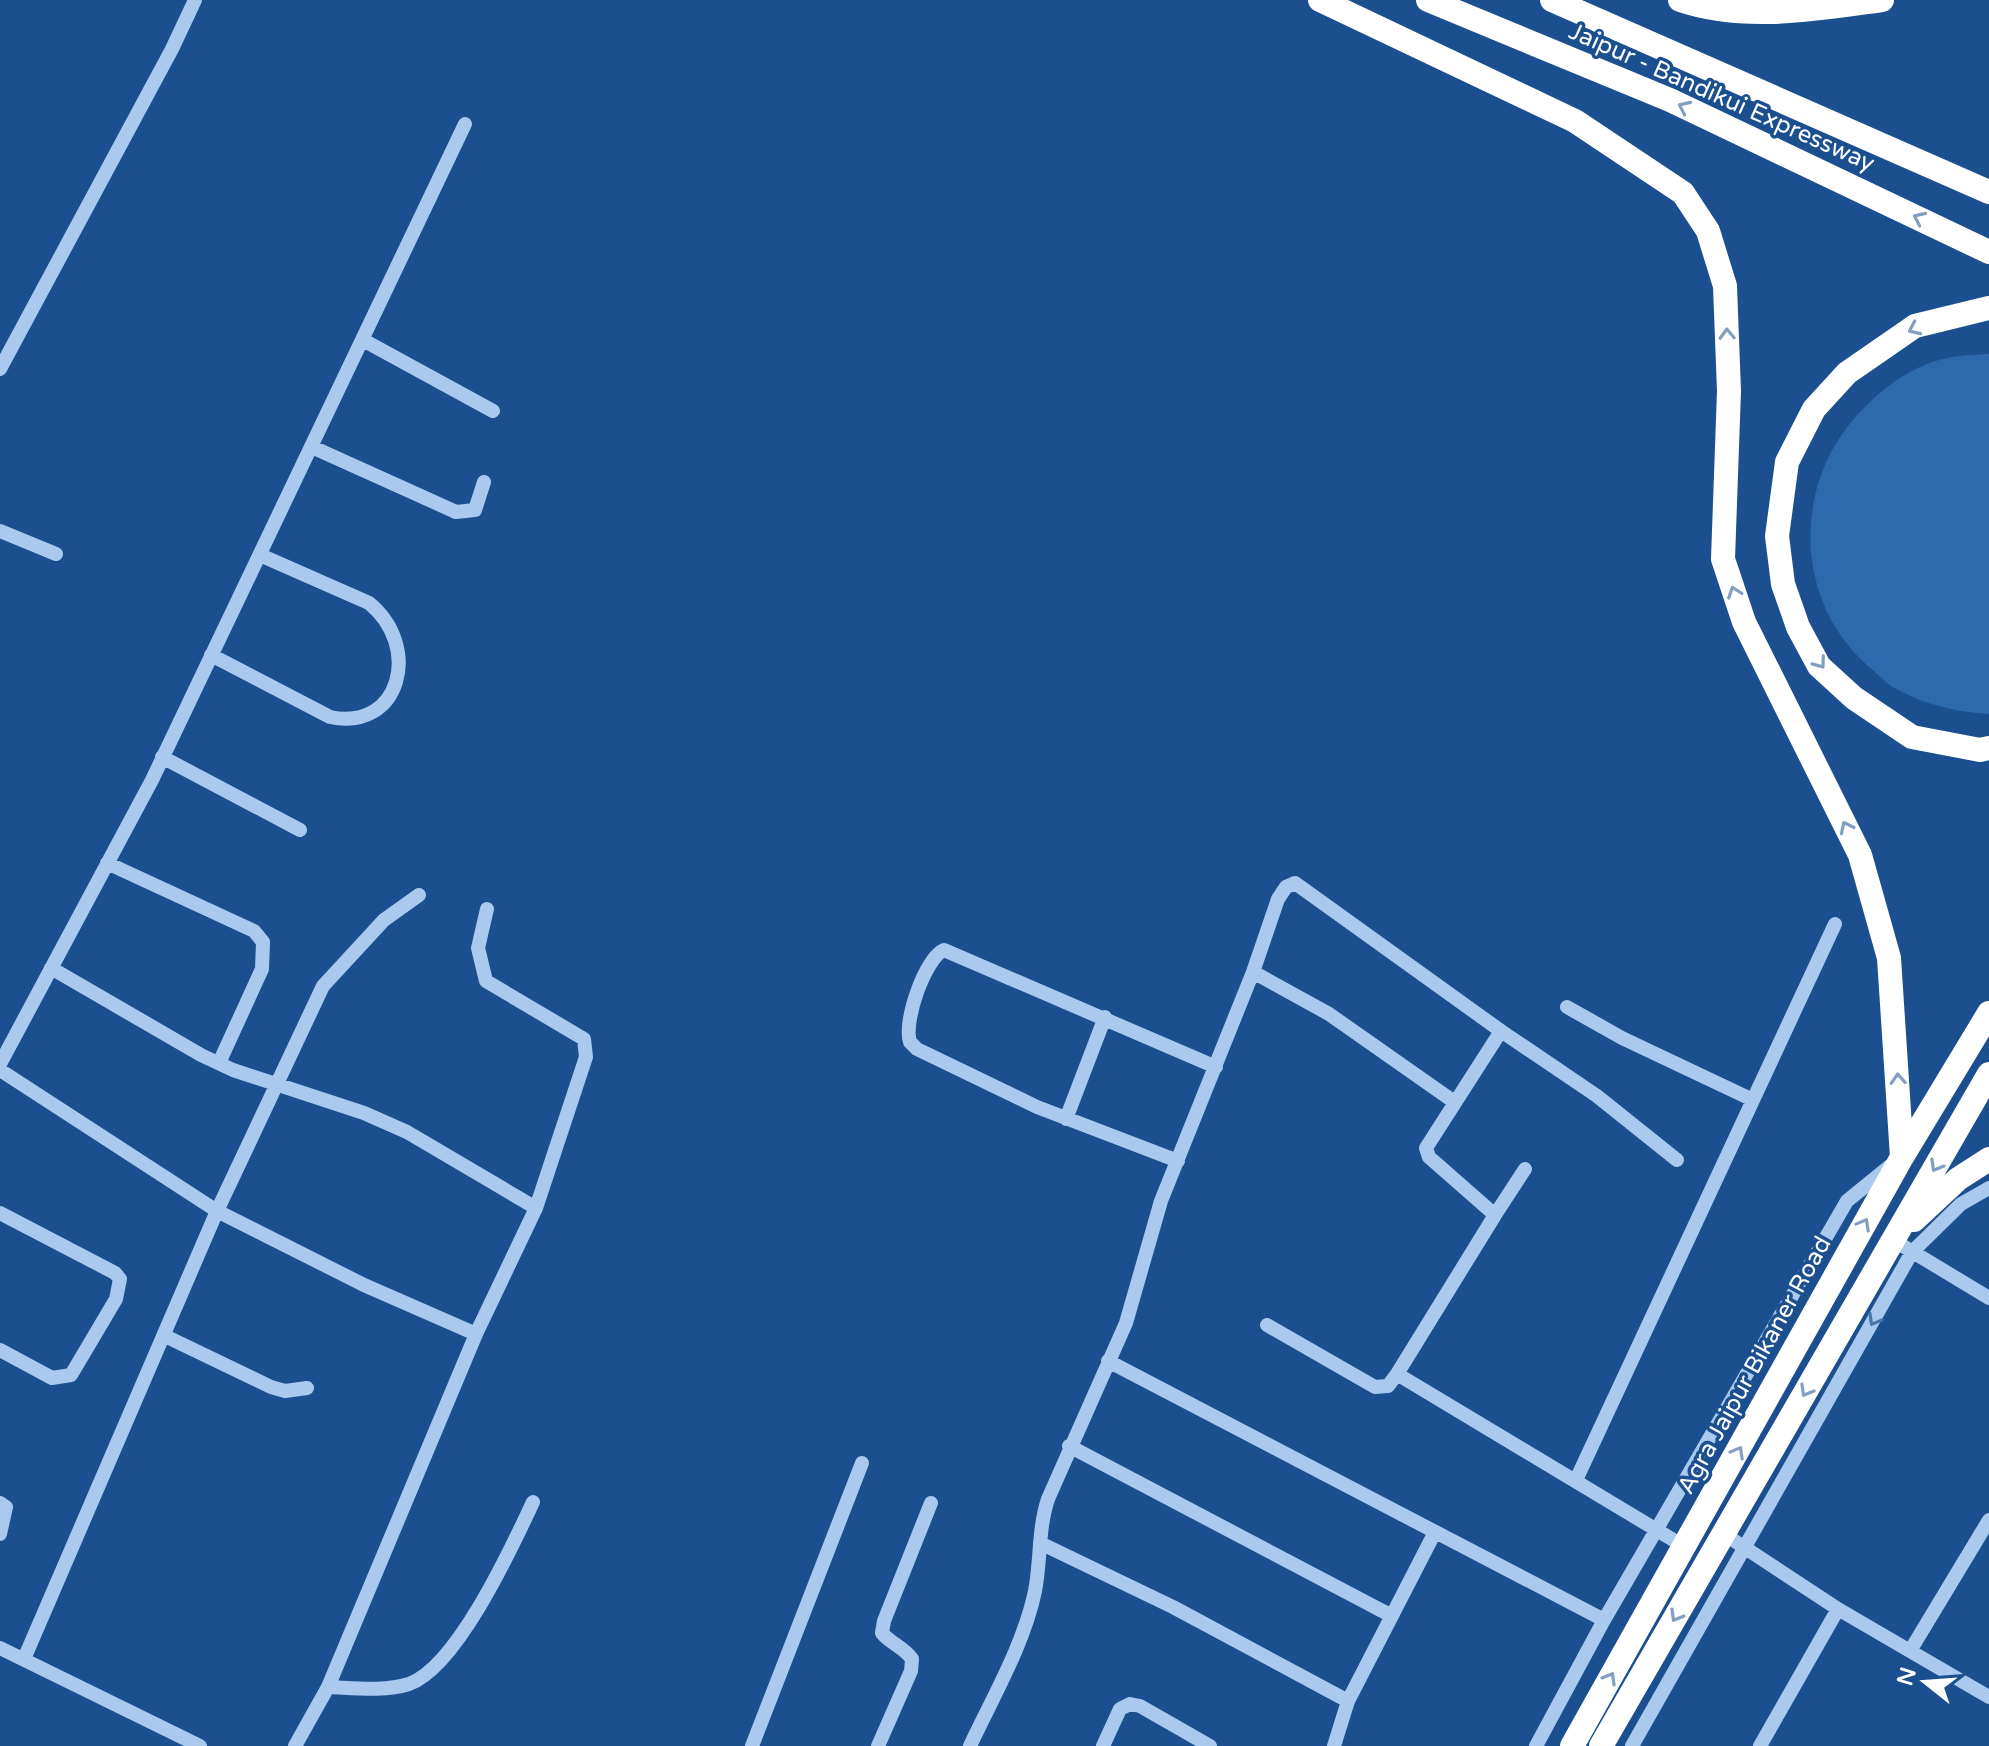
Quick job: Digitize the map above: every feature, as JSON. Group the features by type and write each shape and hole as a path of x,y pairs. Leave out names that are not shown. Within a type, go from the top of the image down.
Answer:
{"highway":[{"path":"1320,0 1575,121 1683,193 1708,231 1725,286 1729,391 1723,559 1744,622 1860,855 1889,958 1902,1157"},
{"name":"Jaipur - Bandikui Expressway","path":"1428,0 1670,100 1989,252"},
{"name":"Jaipur - Bandikui Expressway","path":"1552,0 1989,192"},
{"path":"1680,0 1695,5 1787,13 1882,0"},
{"path":"1989,308 1915,326 1847,373 1814,409 1787,462 1777,536 1783,584 1798,627 1819,666 1854,698 1912,737 1980,750 1989,748"},
{"name":"Agra Jaipur Bikaner Road","path":"1572,1746 1902,1157 1989,1013"},
{"path":"1601,1746 1724,1534 1903,1246 1989,1074"},
{"path":"1903,1246 1958,1179 1989,1159"}],"street":[{"path":"0,369 172,49 195,0"},
{"path":"0,1064 162,757 465,124"},
{"path":"363,340 493,411"},
{"path":"312,447 456,512 475,510 484,482"},
{"path":"0,531 56,554"},
{"path":"211,655 330,717 345,720 367,715 384,703 394,684 401,657 384,616 369,603 260,555"},
{"path":"162,757 300,830"},
{"path":"107,863 254,931 263,942 262,969 219,1063"},
{"path":"970,1746 1026,1619 1035,1591 1041,1519 1069,1446 1138,1289 1148,1239 1253,972 1278,899 1286,887 1295,883 1607,1103 1677,1160"},
{"path":"24,1659 217,1211 323,986 384,920 419,895"},
{"path":"295,1746 328,1687 476,1334 536,1208 587,1048 577,1034 486,981 478,948 487,909"},
{"path":"1576,1480 1835,924"},
{"path":"1178,1161 1066,1119 917,1049 910,1042 907,1019 931,962 937,953 944,950 1216,1067"},
{"path":"51,968 219,1063 364,1113 407,1132 536,1208"},
{"path":"1253,972 1329,1014 1453,1101"},
{"path":"1567,1007 1622,1038 1753,1100"},
{"path":"1066,1119 1105,1017"},
{"path":"1495,1215 1429,1157 1426,1148 1453,1101 1501,1031"},
{"path":"0,1070 217,1211 364,1285 476,1334"},
{"path":"1536,1746 1604,1620 1847,1201 1902,1157"},
{"path":"1267,1325 1375,1387 1388,1386 1525,1169"},
{"path":"1632,1746 1746,1548 1903,1246 1989,1188"},
{"path":"0,1213 115,1273 120,1279 116,1299 71,1375 52,1378 0,1350"},
{"path":"1903,1246 1989,1298"},
{"path":"165,1336 271,1387 285,1391 307,1388"},
{"path":"1108,1361 1604,1620"},
{"path":"1397,1374 1685,1547"},
{"path":"1069,1446 1390,1615"},
{"path":"752,1746 862,1463"},
{"path":"328,1687 388,1688 410,1684 424,1675 447,1651 491,1589 533,1502"},
{"path":"0,1503 6,1507 0,1534"},
{"path":"878,1746 911,1671 912,1659 882,1633 884,1621 931,1503"},
{"path":"1910,1651 1989,1520"},
{"path":"1334,1746 1348,1701 1435,1532"},
{"path":"1724,1534 1838,1609 1989,1697"},
{"path":"1040,1543 1173,1607 1348,1701"},
{"path":"1766,1744 1838,1609"},
{"path":"0,1648 200,1746"},
{"path":"1103,1746 1120,1709 1130,1704 1140,1706 1210,1746"}],"shaded area":[{"path":"1989,354 1989,714 1953,709 1919,699 1892,687 1868,666 1842,637 1824,605 1814,570 1810,534 1814,499 1826,464 1844,432 1869,403 1886,388 1925,365 1952,357"}]}
